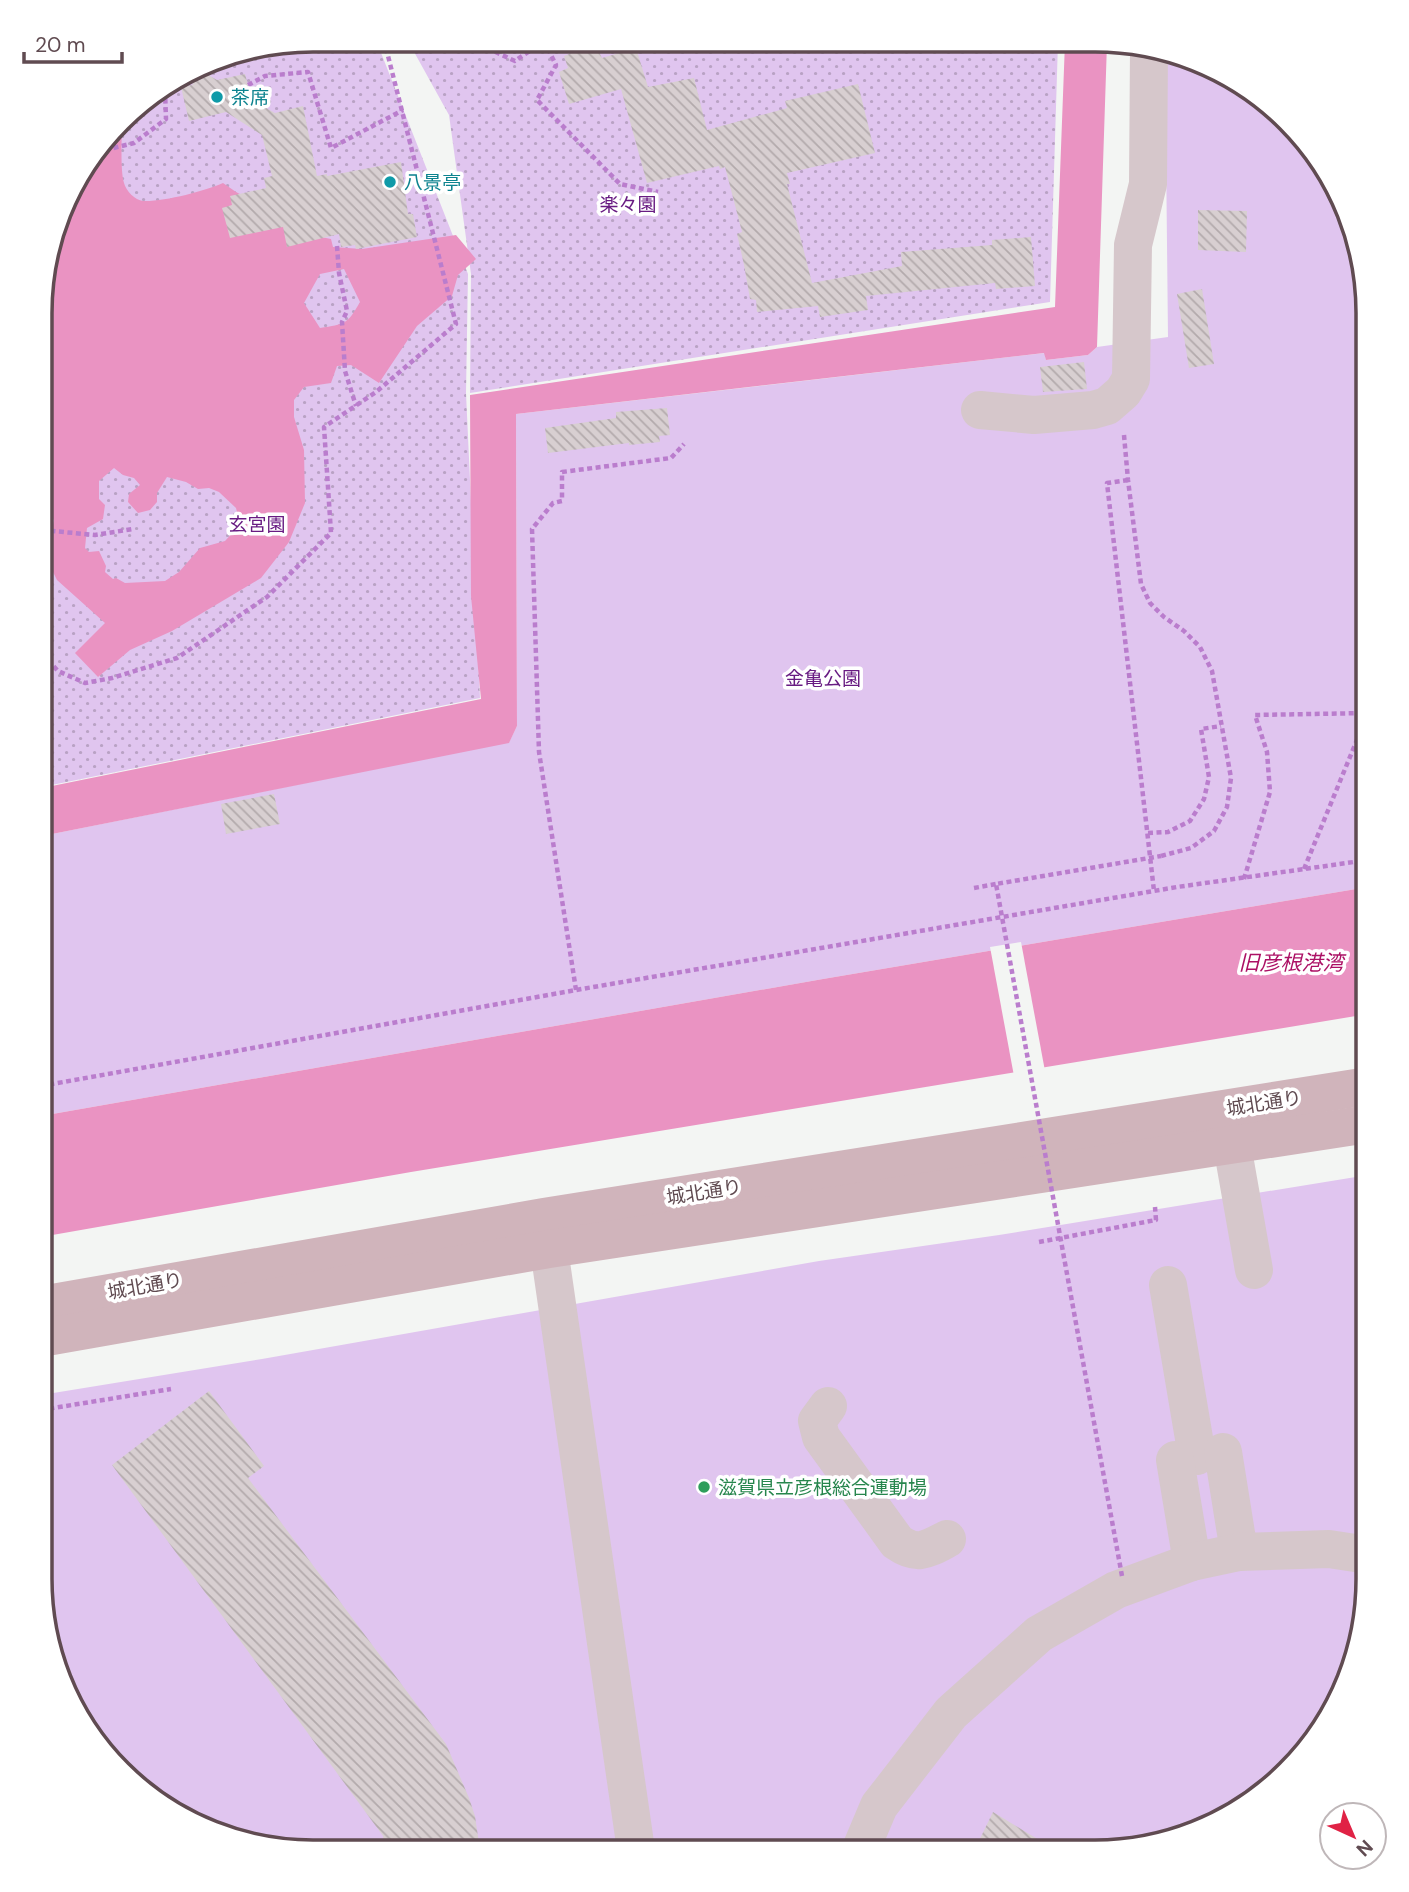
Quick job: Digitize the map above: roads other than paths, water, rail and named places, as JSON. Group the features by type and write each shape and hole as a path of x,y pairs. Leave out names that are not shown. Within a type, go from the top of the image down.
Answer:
{"main road":[{"name":"城北通り","path":"52,1303 544,1217 1356,1088"},
{"name":"城北通り","path":"52,1336 550,1249 1356,1126"}],"lane":[{"path":"980,410 1034,415 1093,410 1107,405 1123,392 1131,379 1133,245 1148,184 1149,58"},
{"path":"1232,1145 1254,1270"},
{"path":"550,1249 635,1840"},
{"path":"1168,1285 1198,1456 1239,1552"},
{"path":"828,1406 817,1421 821,1437 897,1542 910,1551 928,1550 947,1539"},
{"path":"1192,1562 1198,1456"},
{"path":"865,1840 879,1806 951,1713 1039,1634 1116,1590 1192,1562 1239,1552 1329,1549 1356,1553"}],"water":[{"path":"1065,52 1107,53 1097,347 1088,355 1046,360 1044,353 516,414 517,726 509,743 52,834 52,786 481,699 471,596 470,395 1055,307"},
{"path":"122,136 124,183 131,195 140,200 172,198 223,183 276,213 296,232 331,239 333,247 362,249 456,235 476,259 458,275 452,296 417,326 379,383 351,365 337,366 331,383 304,387 294,400 294,417 304,450 305,503 289,542 261,578 172,631 130,650 98,677 75,653 105,623 57,580 52,570 52,313 58,262 66,229 79,198 96,168","holes":["344,269 360,302 344,322 320,328 304,303 320,274","114,468 123,475 134,478 140,485 129,494 128,502 138,513 150,510 157,502 157,493 167,477 186,482 198,489 209,488 219,492 236,508 239,520 237,528 225,541 200,548 179,572 165,581 125,583 113,579 105,572 106,566 99,551 89,552 85,548 87,528 103,519 105,505 99,499 99,481"]},
{"name":"旧彦根港湾","path":"1356,889 1356,1016 411,1172 52,1235 52,1114"}],"place":[{"name":"茶席","path":"217,97"},
{"name":"八景亭","path":"390,182"},
{"name":"滋賀県立彦根総合運動場","path":"704,1487"}],"park label":[{"name":"楽々園","path":"628,204"},
{"name":"玄宮園","path":"257,524"},
{"name":"金亀公園","path":"823,678"}]}
